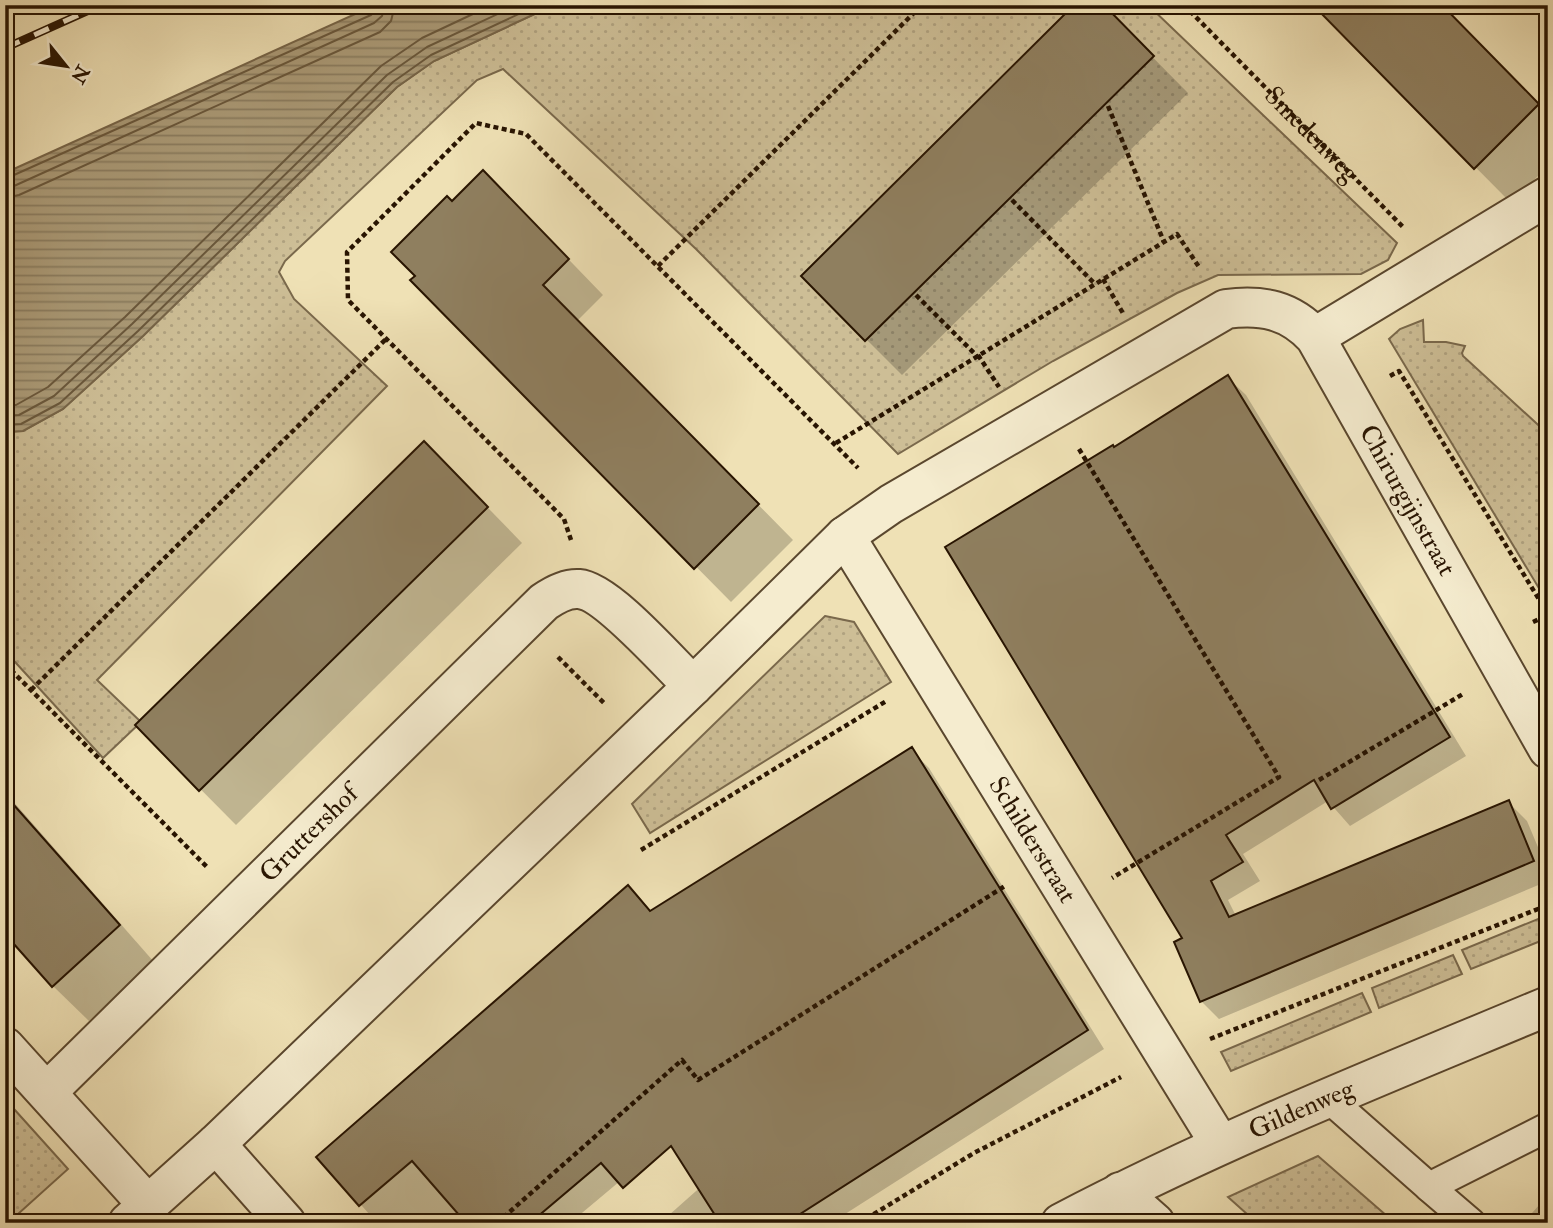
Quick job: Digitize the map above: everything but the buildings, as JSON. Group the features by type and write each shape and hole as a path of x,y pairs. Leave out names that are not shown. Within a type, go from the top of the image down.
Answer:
{"street":[{"path":"1315,337 1548,196"},
{"name":"Chirurgijnstraat","path":"845,536 891,504 1226,309 1246,306 1268,308 1291,317 1315,337 1548,749"},
{"path":"5,1046 47,1092 138,1214 216,1144 693,686 845,536"},
{"name":"Schilderstraat","path":"845,536 1220,1144"},
{"path":"579,589 603,598 693,686"},
{"name":"Gruttershof","path":"47,1092 544,601 554,595 579,589"},
{"name":"Gildenweg","path":"1061,1223 1220,1144 1548,1006"},
{"path":"216,1144 286,1223"},
{"path":"1120,1192 1155,1223"}],"lane":[{"path":"1327,1097 1471,1223"},
{"path":"1429,1187 1548,1127"}],"path":[{"path":"658,266 922,5"},
{"name":"Smedenweg","path":"1184,5 1439,263"},
{"path":"1108,106 1164,242"},
{"path":"579,589 577,558 564,519 348,300 346,252 477,122 526,134 836,443 891,504"},
{"path":"1012,200 1095,284"},
{"path":"836,443 1177,234 1226,309"},
{"path":"916,295 977,356"},
{"path":"31,690 386,339"},
{"path":"1350,400 1399,371 1548,614"},
{"path":"1056,408 1279,777 1070,904"},
{"path":"523,622 638,738"},
{"path":"5,663 242,902"},
{"path":"1319,780 1502,669"},
{"path":"640,850 929,675"},
{"path":"497,1223 682,1060 698,1080 1043,860"}],"shaded area":[{"path":"554,5 1148,5 1397,243 1388,260 1361,274 1218,275 1177,293 1053,361 898,454 696,249 503,69 477,80 285,261 279,272 294,299 387,386 97,680 141,722 103,758 5,651 5,432 23,431 63,409 143,336 397,87 434,61"},
{"path":"1423,320 1424,342 1446,342 1465,346 1463,356 1548,434 1546,600 1389,339 1400,329"},
{"path":"825,616 854,622 891,682 650,833 632,804"},
{"path":"1548,915 1548,938 1471,969 1462,950"},
{"path":"1453,955 1462,974 1379,1008 1372,988"},
{"path":"1362,993 1371,1012 1231,1071 1221,1052"},
{"path":"5,1099 68,1169 8,1223 5,1223"},
{"path":"1318,1156 1395,1223 1257,1223 1228,1197"}],"water":[{"path":"375,5 554,5 434,61 397,87 143,336 63,409 23,431 5,432 5,173"}],"railway":[{"path":"5,48 101,5"}]}
